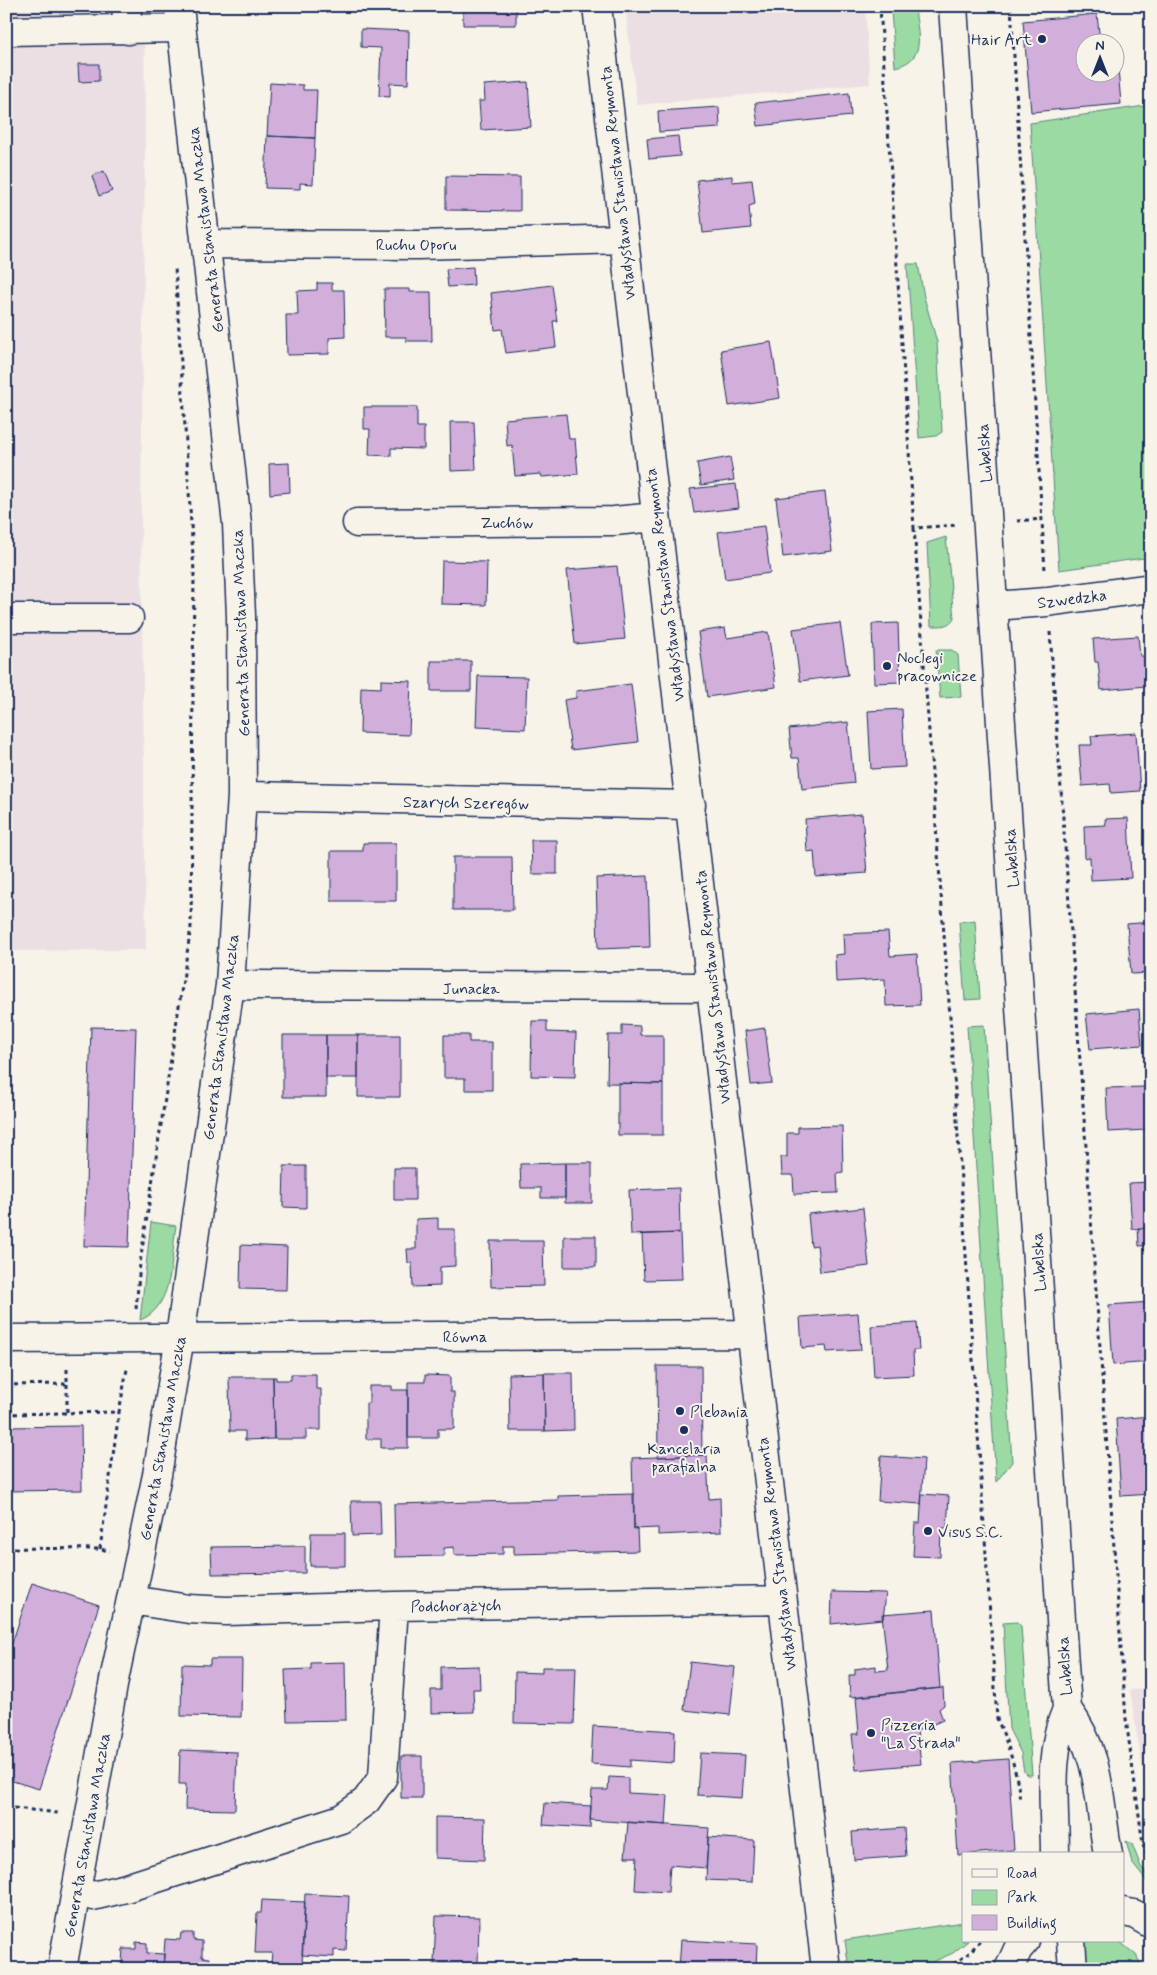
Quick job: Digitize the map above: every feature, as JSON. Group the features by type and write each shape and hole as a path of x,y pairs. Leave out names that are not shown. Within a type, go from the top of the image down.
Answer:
{"street":[{"name":"Władysława Stanisława Reymonta","path":"597,6 713,988 750,1334 826,1969"},
{"name":"Lubelska","path":"953,6 1067,1709 1056,1746 1055,1852"},
{"path":"6,31 127,18 180,17"},
{"name":"Generała Stanisława Maczka","path":"62,1969 114,1680 157,1475 180,1337 230,985 242,796 241,616 237,524 180,17"},
{"name":"Ruchu Oporu","path":"206,244 418,246 624,239"},
{"name":"Zuchów","path":"357,523 614,521 656,517"},
{"name":"Szwedzka","path":"994,606 1047,602 1151,588"},
{"path":"6,618 128,618"},
{"name":"Szarych Szeregów","path":"242,796 691,805"},
{"name":"Junacka","path":"230,985 713,988"},
{"name":"Równa","path":"6,1338 750,1334"},
{"name":"Podchorążych","path":"131,1600 189,1609 226,1611 394,1606 782,1600"},
{"path":"76,1891 93,1896 126,1888 341,1819 366,1802 383,1777 394,1606"},
{"name":"Lubelska","path":"1067,1709 1080,1726 1092,1752 1108,1852"},
{"path":"1071,1942 1073,1969"}],"path":[{"path":"880,6 996,1719 1018,1775 1020,1802"},
{"path":"1011,6 1046,577"},
{"path":"100,1549 119,1412 133,1337 142,1253 191,927 194,572 174,258"},
{"path":"1024,521 1042,519"},
{"path":"914,528 946,526"},
{"path":"1049,630 1126,1719 1144,1850 1151,1863"},
{"path":"67,1338 67,1413"},
{"path":"6,1385 67,1384"},
{"path":"6,1414 119,1412"},
{"path":"6,1548 100,1549 110,1550 114,1556"},
{"path":"6,1807 54,1814 63,1811"},
{"path":"947,1969 970,1953 979,1942"}],"shaded area":[{"path":"6,6 144,6 145,152 141,512 146,950 6,951"},
{"path":"625,6 865,6 870,84 637,105"},
{"path":"1151,1689 1151,1824 1130,1690"}],"green space":[{"path":"915,9 918,37 916,52 912,59 905,64 895,67 891,10"},
{"path":"1151,105 1151,557 1059,570 1030,123"},
{"path":"907,264 918,264 924,297 937,342 942,432 936,436 919,438"},
{"path":"946,537 954,618 942,626 931,626 927,543"},
{"path":"936,650 952,650 958,655 961,697 940,698"},
{"path":"975,920 980,999 965,1000 959,922"},
{"path":"984,1025 1012,1462 996,1482 967,1026"},
{"path":"151,1222 176,1226 169,1280 165,1293 151,1314 140,1320"},
{"path":"1017,1622 1021,1626 1032,1775 1027,1775 1024,1772 1021,1753 1009,1729 1003,1623"},
{"path":"1126,1841 1132,1844 1141,1867 1151,1878 1151,1887 1132,1863"},
{"path":"962,1922 962,1942 967,1942 953,1953 917,1969 849,1969 845,1940"},
{"path":"1081,1942 1120,1942 1136,1955 1143,1969 1083,1969"}],"building":[{"path":"463,6 516,6 516,25 463,25"},
{"path":"747,6 838,6 748,13"},
{"path":"1097,14 1099,32 1074,32 1074,82 1119,82 1121,104 1031,112 1023,21"},
{"path":"361,29 409,31 408,84 390,83 390,97 379,96 381,48 361,47"},
{"path":"78,64 99,64 99,81 79,82"},
{"path":"528,82 531,127 481,130 479,101 485,101 484,85"},
{"path":"270,83 303,85 303,90 317,90 315,138 267,136"},
{"path":"849,93 851,116 758,126 755,103"},
{"path":"719,107 720,128 659,132 658,111"},
{"path":"267,136 315,138 313,184 300,183 300,189 265,188"},
{"path":"678,136 680,156 649,159 647,139"},
{"path":"104,171 112,191 99,196 92,176"},
{"path":"446,176 520,177 520,211 446,210"},
{"path":"732,176 732,182 752,180 755,204 749,206 751,228 703,233 697,180"},
{"path":"473,267 474,285 448,287 446,269"},
{"path":"317,283 332,283 332,290 344,290 345,337 329,338 329,354 287,355 286,315 298,315 297,291 317,290"},
{"path":"552,285 557,321 553,321 556,347 506,353 502,329 495,330 491,293"},
{"path":"384,289 410,289 410,292 431,292 432,341 406,341 406,337 385,337"},
{"path":"771,342 780,398 729,406 721,350"},
{"path":"364,407 417,407 417,427 424,427 424,449 391,448 391,456 369,455 370,429 364,429"},
{"path":"566,414 569,439 575,439 578,474 542,477 541,474 515,476 512,445 507,446 505,419"},
{"path":"450,422 474,422 476,470 451,471"},
{"path":"730,457 734,480 701,485 697,463"},
{"path":"289,463 290,492 270,494 269,464"},
{"path":"736,484 739,508 694,513 690,489"},
{"path":"825,492 832,551 783,557 776,498"},
{"path":"764,526 770,573 725,579 718,532"},
{"path":"442,561 487,562 486,605 441,604"},
{"path":"617,566 625,639 575,644 567,570"},
{"path":"840,623 848,675 800,681 793,629"},
{"path":"898,623 900,682 874,683 872,624"},
{"path":"725,628 727,638 768,632 776,687 707,697 698,632"},
{"path":"1138,636 1140,656 1144,656 1147,686 1101,690 1098,662 1095,662 1093,639"},
{"path":"431,661 471,661 471,691 431,691"},
{"path":"478,676 527,677 525,729 476,727"},
{"path":"381,680 411,681 409,735 360,733 361,687 381,688"},
{"path":"631,684 638,742 571,750 564,700 576,698 576,691"},
{"path":"902,709 905,767 871,769 868,711"},
{"path":"848,722 854,783 802,789 799,758 792,758 789,729"},
{"path":"1136,733 1140,791 1111,793 1110,784 1082,786 1079,745 1092,745 1091,736"},
{"path":"862,814 867,873 816,877 814,851 807,852 805,819"},
{"path":"1128,818 1131,878 1091,880 1090,857 1085,858 1084,826 1106,825 1105,819"},
{"path":"531,840 557,840 557,874 532,874"},
{"path":"363,843 396,843 396,901 331,901 331,851 363,851"},
{"path":"453,857 512,857 513,910 453,910"},
{"path":"648,876 650,947 598,949 596,878"},
{"path":"1151,922 1151,973 1131,974 1127,924"},
{"path":"888,932 890,956 917,954 920,1005 886,1006 885,979 836,982 835,955 844,954 843,934"},
{"path":"1139,1009 1142,1045 1090,1049 1086,1014"},
{"path":"532,1021 547,1021 547,1032 576,1033 575,1077 531,1076"},
{"path":"622,1025 640,1026 640,1035 663,1035 663,1084 607,1083 608,1035 622,1035"},
{"path":"91,1027 136,1028 129,1247 84,1246"},
{"path":"765,1028 772,1083 751,1085 745,1031"},
{"path":"283,1035 326,1035 326,1097 283,1097"},
{"path":"326,1035 358,1035 358,1078 326,1078"},
{"path":"358,1035 400,1035 400,1097 358,1097"},
{"path":"444,1035 469,1035 469,1042 492,1042 492,1090 465,1090 465,1078 444,1078"},
{"path":"618,1083 663,1084 663,1135 618,1135"},
{"path":"1145,1087 1147,1130 1108,1132 1106,1088"},
{"path":"842,1126 843,1172 837,1173 838,1193 794,1194 793,1175 782,1175 781,1157 787,1157 787,1133 798,1133 798,1127"},
{"path":"565,1163 592,1163 592,1203 565,1203"},
{"path":"565,1163 565,1198 541,1198 541,1188 521,1188 520,1164"},
{"path":"284,1166 306,1166 306,1208 283,1207"},
{"path":"394,1168 415,1168 415,1200 394,1200"},
{"path":"1151,1182 1151,1228 1132,1229 1129,1183"},
{"path":"679,1188 680,1233 631,1235 629,1190"},
{"path":"863,1208 869,1266 820,1272 817,1245 811,1246 808,1214"},
{"path":"438,1218 438,1229 455,1229 455,1266 440,1267 440,1286 413,1287 412,1263 408,1263 407,1249 416,1249 416,1219"},
{"path":"1138,1228 1151,1228 1151,1245 1139,1246"},
{"path":"680,1233 682,1279 644,1280 642,1234"},
{"path":"564,1236 596,1236 596,1267 564,1267"},
{"path":"490,1241 543,1241 544,1286 491,1287"},
{"path":"241,1245 287,1247 286,1290 240,1289"},
{"path":"1151,1302 1151,1362 1113,1365 1109,1305"},
{"path":"858,1313 861,1350 827,1352 826,1346 802,1348 800,1317"},
{"path":"917,1323 919,1350 913,1350 914,1375 874,1377 871,1326"},
{"name":"Plebania","path":"657,1366 701,1366 702,1455 658,1457"},
{"path":"544,1373 573,1373 574,1430 545,1431"},
{"path":"544,1373 545,1431 510,1431 509,1374"},
{"path":"291,1374 316,1374 316,1389 321,1389 321,1430 306,1430 306,1439 274,1439 273,1377 276,1377 276,1380 291,1380"},
{"path":"425,1375 450,1376 450,1392 454,1392 454,1429 438,1429 438,1438 408,1438 408,1382 425,1382"},
{"path":"229,1377 273,1377 274,1439 245,1440 245,1431 230,1431"},
{"path":"369,1386 392,1386 392,1390 408,1390 408,1448 381,1448 381,1439 366,1439 366,1403 369,1403"},
{"path":"1151,1416 1151,1494 1121,1496 1116,1419"},
{"path":"81,1426 82,1490 6,1491 6,1427"},
{"path":"707,1455 709,1499 720,1498 721,1532 658,1535 658,1528 634,1529 632,1458"},
{"path":"881,1456 924,1459 921,1504 878,1501"},
{"path":"634,1494 634,1529 637,1529 638,1551 514,1554 514,1546 503,1546 503,1554 454,1555 454,1547 444,1548 444,1556 395,1557 394,1504 558,1500 558,1496"},
{"path":"922,1494 949,1496 947,1528 941,1528 940,1557 913,1556 915,1523 920,1523"},
{"path":"351,1501 380,1501 381,1535 352,1536"},
{"path":"311,1533 345,1533 345,1566 310,1566"},
{"path":"305,1546 305,1573 212,1574 211,1547"},
{"path":"32,1583 99,1605 39,1789 6,1779 6,1661"},
{"path":"832,1592 886,1593 883,1619 831,1624"},
{"path":"934,1610 940,1688 850,1697 849,1675 855,1675 855,1669 876,1666 876,1671 888,1670 882,1614"},
{"path":"210,1659 242,1659 241,1717 181,1716 182,1664 210,1665"},
{"path":"345,1662 346,1720 287,1721 285,1670 311,1669 311,1663"},
{"path":"690,1662 735,1667 730,1715 684,1710"},
{"path":"479,1666 480,1689 473,1689 474,1712 431,1713 431,1690 441,1690 441,1667"},
{"path":"542,1667 576,1667 574,1724 514,1723 515,1672 542,1673"},
{"path":"943,1688 944,1705 939,1709 943,1720 917,1731 921,1764 856,1770 852,1734 859,1734 856,1697"},
{"path":"593,1726 675,1731 674,1763 630,1760 630,1767 591,1764"},
{"path":"180,1750 237,1752 235,1810 185,1809 186,1784 179,1784"},
{"path":"700,1753 745,1755 742,1798 697,1795"},
{"path":"401,1756 422,1756 422,1798 401,1798"},
{"path":"1008,1759 1014,1850 962,1852 962,1855 958,1855 952,1763"},
{"path":"609,1777 628,1778 628,1793 668,1795 666,1825 590,1820 592,1790 608,1790"},
{"path":"545,1803 591,1806 590,1828 543,1825"},
{"path":"435,1817 485,1818 484,1860 435,1858"},
{"path":"628,1822 709,1828 706,1868 670,1865 668,1892 635,1890 637,1857 625,1857"},
{"path":"904,1828 906,1856 854,1860 852,1832"},
{"path":"708,1837 754,1840 752,1882 706,1880"},
{"path":"305,1894 349,1896 346,1951 334,1950 334,1957 302,1955"},
{"path":"262,1900 305,1902 302,1965 271,1963 272,1953 255,1953 257,1913 261,1913"},
{"path":"436,1916 479,1917 478,1965 434,1964"},
{"path":"181,1933 193,1933 193,1940 202,1941 202,1957 209,1958 209,1969 163,1969 165,1939 180,1940"},
{"path":"681,1940 757,1944 756,1969 679,1969"},
{"path":"136,1942 147,1943 147,1953 164,1954 163,1969 117,1969 118,1964 122,1964 123,1949 136,1949"}],"place":[{"name":"Hair Art","path":"1042,39"},
{"name":"Noclegi pracownicze","path":"887,666"},
{"name":"Plebania","path":"680,1411"},
{"name":"Kancelaria parafialna","path":"684,1430"},
{"name":"Visus S.C.","path":"928,1531"},
{"name":"Pizzeria \"La Strada\"","path":"871,1733"}]}
